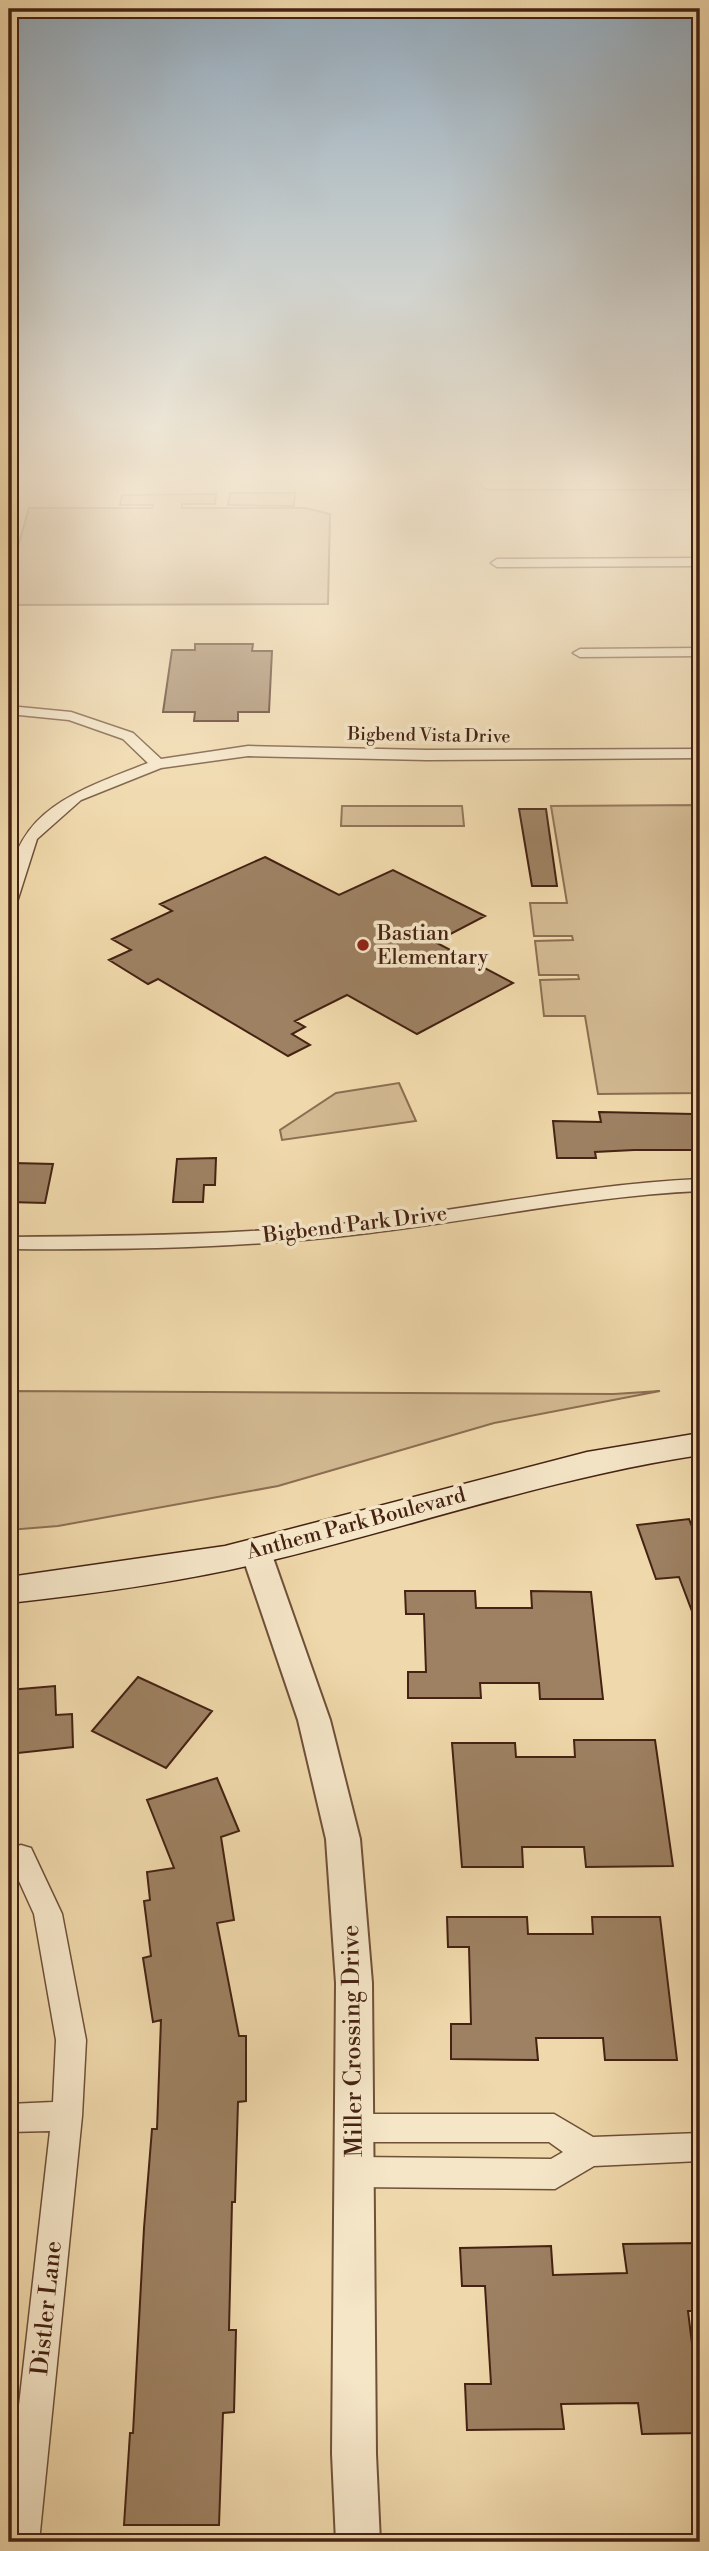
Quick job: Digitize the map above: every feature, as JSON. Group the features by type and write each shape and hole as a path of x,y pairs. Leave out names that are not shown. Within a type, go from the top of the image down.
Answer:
{"main road":[{"name":"Anthem Park Boulevard","path":"9,1590 119,1577 256,1552 575,1464 700,1444"}],"street":[{"path":"580,653 700,652"},
{"path":"9,710 71,716 128,736 158,764 76,797 30,837 9,902"},
{"name":"Bigbend Vista Drive","path":"158,764 248,751 427,755 700,754"},
{"name":"Bigbend Park Drive","path":"9,1243 277,1235 369,1227 577,1193 639,1186 700,1185"},
{"name":"Miller Crossing Drive","path":"256,1552 314,1720 343,1839 354,1983 354,2455 358,2542"},
{"name":"Distler Lane","path":"21,1856 48,1914 71,2039 67,2116 21,2542"},
{"path":"9,2118 67,2116"},
{"path":"355,2128 554,2128 589,2152"},
{"path":"355,2172 555,2174 589,2152 700,2147"}],"shaded area":[{"path":"9,601 328,601 328,604 9,605"},
{"path":"700,805 700,1093 598,1094 585,1016 544,1016 540,980 579,979 578,975 539,975 535,941 573,940 572,936 534,936 530,903 567,903 551,806"},
{"path":"342,806 462,806 464,826 341,826"},
{"path":"399,1083 416,1121 282,1140 280,1130 336,1093"},
{"path":"9,1391 614,1394 660,1391 494,1423 278,1486 58,1526 9,1530"}],"building":[{"path":"195,644 253,644 252,651 272,651 269,712 238,712 238,721 194,721 195,712 163,712 172,650 195,650"},
{"path":"519,809 546,809 557,886 532,886"},
{"path":"265,857 339,895 393,870 485,916 435,942 513,983 417,1034 347,995 295,1021 305,1027 292,1034 310,1045 288,1056 158,979 148,984 109,960 131,950 112,939 172,911 160,904"},
{"path":"599,1112 693,1114 700,1150 595,1152 596,1158 557,1158 553,1121 601,1122"},
{"path":"216,1158 215,1185 204,1185 203,1202 173,1202 177,1159"},
{"path":"14,1163 53,1164 45,1203 9,1202"},
{"path":"689,1519 697,1539 700,1539 698,1627 679,1577 656,1579 637,1525"},
{"path":"405,1591 475,1591 476,1608 532,1608 531,1591 591,1592 603,1699 540,1699 539,1683 480,1683 481,1698 408,1698 408,1672 426,1672 424,1614 406,1614"},
{"path":"138,1677 212,1711 166,1768 92,1731"},
{"path":"55,1686 56,1715 72,1714 73,1747 9,1754 9,1690"},
{"path":"574,1740 655,1740 673,1866 586,1867 584,1847 522,1847 523,1867 462,1867 452,1743 515,1743 516,1757 575,1757"},
{"path":"217,1778 239,1831 221,1837 234,1920 217,1923 239,2036 246,2036 246,2101 238,2102 235,2202 232,2202 229,2330 236,2330 234,2412 223,2413 219,2525 124,2525 130,2433 133,2433 152,2129 157,2129 161,2020 153,2022 143,1958 151,1956 144,1901 150,1900 147,1872 174,1868 147,1800"},
{"path":"447,1917 527,1917 528,1934 593,1934 592,1917 660,1917 677,2060 605,2060 603,2038 536,2038 538,2060 451,2059 451,2024 471,2024 469,1947 448,1947"},
{"path":"700,2243 700,2311 688,2311 694,2360 700,2360 700,2433 642,2434 638,2403 561,2404 564,2429 467,2430 465,2384 491,2384 485,2286 462,2286 460,2248 551,2246 553,2275 627,2273 623,2244"}],"place":[{"name":"Bastian Elementary","path":"363,945"}]}
